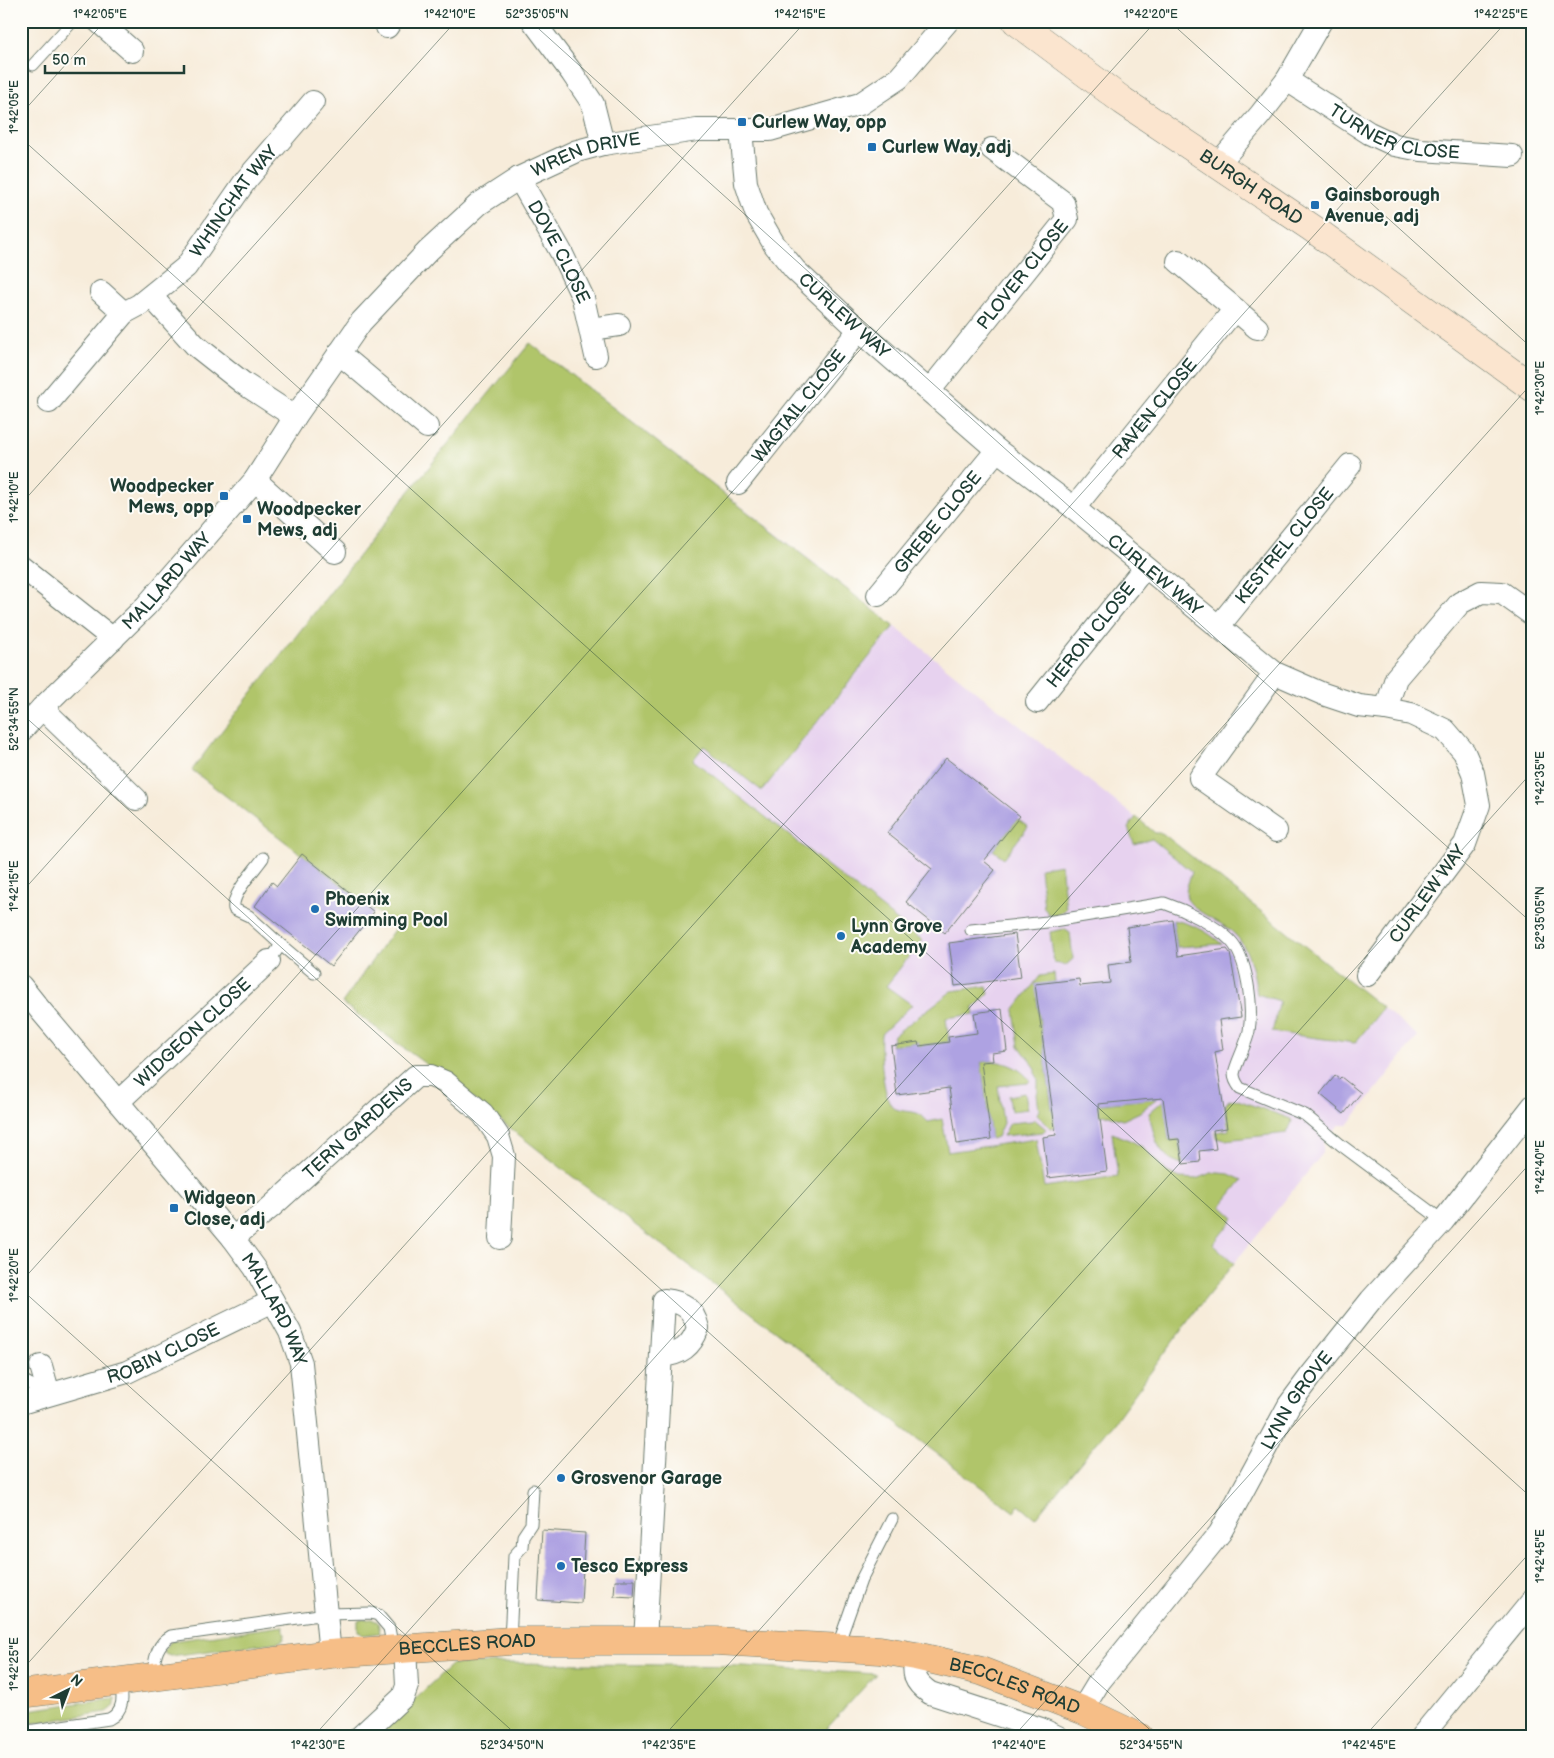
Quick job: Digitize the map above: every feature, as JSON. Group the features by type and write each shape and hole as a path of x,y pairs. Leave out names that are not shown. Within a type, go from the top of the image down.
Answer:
{"highway":[{"name":"BECCLES ROAD","path":"21,1694 330,1654 510,1641 706,1641 880,1650 916,1656 981,1671 1082,1710 1139,1737"}],"street":[{"path":"98,21 132,51"},
{"path":"533,21 593,104 603,144"},
{"name":"WREN DRIVE","path":"295,417 361,322 428,251 479,204 519,178 577,151 603,144 697,130 770,130 860,104 899,78 948,21"},
{"name":"BURGH ROAD","path":"1016,21 1123,101 1312,228 1533,388"},
{"path":"1218,164 1287,80 1321,21"},
{"name":"TURNER CLOSE","path":"1287,80 1369,133 1395,145 1421,150 1512,156"},
{"name":"WHINCHAT WAY","path":"49,402 124,313 139,305 186,267 246,180 313,102"},
{"name":"CURLEW WAY","path":"741,130 746,183 756,213 774,244 796,270 859,330 997,450 1074,508 1275,673 1323,694 1359,706 1411,714 1445,730 1464,752 1473,773 1479,805 1465,844 1368,975"},
{"name":"PLOVER CLOSE","path":"930,390 1067,219 1063,202 992,149"},
{"name":"DOVE CLOSE","path":"519,178 561,252 583,298 596,356"},
{"path":"1178,261 1257,328"},
{"path":"100,292 124,313"},
{"path":"151,296 195,345 243,383 295,417"},
{"name":"RAVEN CLOSE","path":"1074,508 1235,310"},
{"path":"591,329 619,325"},
{"name":"WAGTAIL CLOSE","path":"738,483 859,330"},
{"path":"339,353 427,427"},
{"name":"MALLARD WAY","path":"21,731 146,606 255,480 295,417"},
{"name":"GREBE CLOSE","path":"878,595 997,450"},
{"name":"KESTREL CLOSE","path":"1218,627 1350,465"},
{"path":"255,480 335,552"},
{"path":"21,566 113,639"},
{"name":"HERON CLOSE","path":"1037,702 1145,567"},
{"path":"1386,709 1396,678 1460,603 1481,592 1502,593 1533,615"},
{"path":"1275,673 1200,778 1276,831"},
{"path":"42,708 136,799"},
{"name":"WIDGEON CLOSE","path":"118,1102 275,953"},
{"name":"MALLARD WAY","path":"21,986 40,1011 233,1238 255,1268 290,1332 300,1363 330,1654"},
{"name":"TERN GARDENS","path":"233,1238 270,1208 416,1076 431,1076 445,1082 483,1114 498,1136 504,1156 500,1238"},
{"name":"LYNN GROVE","path":"1082,1710 1099,1682 1220,1533 1289,1405 1371,1300 1443,1221 1530,1115"},
{"name":"ROBIN CLOSE","path":"21,1403 127,1372 273,1301"},
{"path":"645,1640 661,1356"},
{"path":"41,1366 49,1394"},
{"path":"1421,1737 1533,1600"},
{"path":"360,1737 403,1697 407,1686 399,1649"},
{"name":"BECCLES ROAD","path":"916,1656 913,1668 915,1679 922,1688 930,1693 1041,1728 1058,1737"}],"lane":[{"path":"34,65 73,21"},
{"path":"263,858 236,895 234,908 249,916 275,953 314,973"},
{"path":"971,930 1054,920 1164,903 1180,908 1209,925 1231,940 1244,963 1250,1006 1249,1030 1234,1073 1235,1080 1240,1088 1305,1115 1341,1145 1443,1221"},
{"path":"21,1383 26,1382 49,1394"},
{"path":"510,1641 514,1556 522,1547 523,1536 531,1524 532,1490"},
{"path":"836,1648 861,1580 892,1519"},
{"path":"152,1677 157,1649 162,1641 170,1636 326,1614 371,1613 378,1615 389,1628 399,1649"},
{"path":"21,1732 109,1719 115,1716 122,1704 120,1681"}],"shaded area":[{"name":"Lynn Grove Academy","path":"530,343 808,558 1155,833 1162,833 1418,1036 1348,1125 1339,1125 1326,1139 1323,1143 1323,1153 1194,1313 1114,1422 1035,1518 1019,1505 1014,1512 618,1212 460,1089 342,1003 396,927 192,770 408,493"}],"green space":[{"name":"Lynn Grove Academy","path":"530,343 894,626 762,791 704,746 693,760 922,940 886,986 912,1005 881,1034 881,1061 884,1084 889,1102 893,1107 919,1114 928,1122 942,1119 948,1152 1036,1139 1044,1187 1118,1176 1112,1133 1144,1148 1167,1172 1180,1178 1196,1179 1211,1173 1219,1173 1229,1174 1242,1180 1221,1206 1234,1218 1213,1244 1234,1263 1194,1313 1114,1422 1035,1518 1019,1505 1014,1512 618,1212 460,1089 342,1003 396,927 192,770 408,493"},
{"path":"1136,817 1155,833 1162,833 1383,1008 1355,1043 1272,1032 1280,1001 1257,994 1250,959 1242,943 1230,930 1190,903 1186,892 1192,872 1152,839 1134,844 1128,828"},
{"path":"1017,819 1028,827 1004,858 993,850"},
{"path":"1061,864 1066,908 1057,916 1049,915 1044,908 1040,868"},
{"path":"1173,920 1199,928 1222,944 1177,947"},
{"path":"1064,929 1070,933 1073,959 1066,965 1054,963 1050,932"},
{"path":"1054,974 1055,982 1042,984 1037,999 1052,1109 1071,1108 1074,1124 1050,1128 1037,1114 1039,1110 1038,1078 1035,1073 1035,1067 1019,1046 1014,1010 1040,976"},
{"path":"987,986 989,993 973,1009 974,1014 946,1018 949,1042 919,1046 918,1042 891,1046 894,1035 952,991"},
{"path":"993,1061 1013,1067 1030,1080 1028,1083 998,1086 1003,1123 997,1137 991,1139 981,1062"},
{"path":"1025,1093 1028,1109 1011,1111 1009,1096"},
{"path":"1157,1098 1140,1112 1123,1120 1109,1115 1095,1116 1094,1105"},
{"path":"1166,1098 1169,1140 1179,1139 1183,1164 1167,1157 1155,1137 1149,1113"},
{"path":"1235,1099 1291,1119 1292,1122 1287,1133 1225,1140 1216,1138 1216,1132 1229,1130 1225,1105 1229,1100"},
{"path":"1034,1119 1046,1129 1043,1132 1003,1136 1010,1123 1032,1121"},
{"path":"372,1619 378,1622 380,1633 363,1635 358,1631 358,1620"},
{"path":"283,1626 284,1639 279,1642 170,1656 165,1654 164,1650 171,1641"},
{"path":"452,1664 744,1666 876,1674 819,1737 374,1737"},
{"path":"115,1698 114,1706 107,1712 21,1725 21,1711"}],"building":[{"path":"946,758 1020,816 984,861 995,870 945,933 906,902 932,869 887,833"},
{"name":"Phoenix Swimming Pool","path":"302,854 374,912 331,966 255,906 272,882 277,886"},
{"path":"1173,920 1178,956 1227,949 1230,953 1241,1017 1219,1020 1223,1050 1215,1052 1227,1128 1213,1130 1216,1149 1199,1151 1200,1162 1183,1164 1179,1139 1169,1140 1163,1098 1098,1104 1107,1171 1048,1178 1043,1137 1056,1135 1035,984 1079,979 1080,986 1110,983 1108,965 1131,962 1127,927"},
{"path":"1015,934 1021,977 955,986 949,943"},
{"path":"1002,1009 1007,1051 992,1053 993,1061 981,1062 991,1139 957,1144 949,1088 897,1095 891,1046 918,1042 919,1046 949,1042 948,1037 977,1033 974,1013"},
{"path":"1335,1076 1339,1079 1341,1077 1361,1093 1344,1114 1320,1094"},
{"name":"Tesco Express","path":"542,1530 585,1533 581,1603 538,1600"},
{"path":"615,1580 635,1580 634,1597 614,1596"}],"place":[{"name":"Curlew Way, opp","path":"742,122"},
{"name":"Curlew Way, adj","path":"872,147"},
{"name":"Gainsborough Avenue, adj","path":"1315,205"},
{"name":"Woodpecker Mews, opp","path":"224,496"},
{"name":"Woodpecker Mews, adj","path":"247,519"},
{"name":"Phoenix Swimming Pool","path":"315,909"},
{"name":"Lynn Grove Academy","path":"841,936"},
{"name":"Widgeon Close, adj","path":"174,1208"},
{"name":"Grosvenor Garage","path":"561,1478"},
{"name":"Tesco Express","path":"561,1566"}]}
